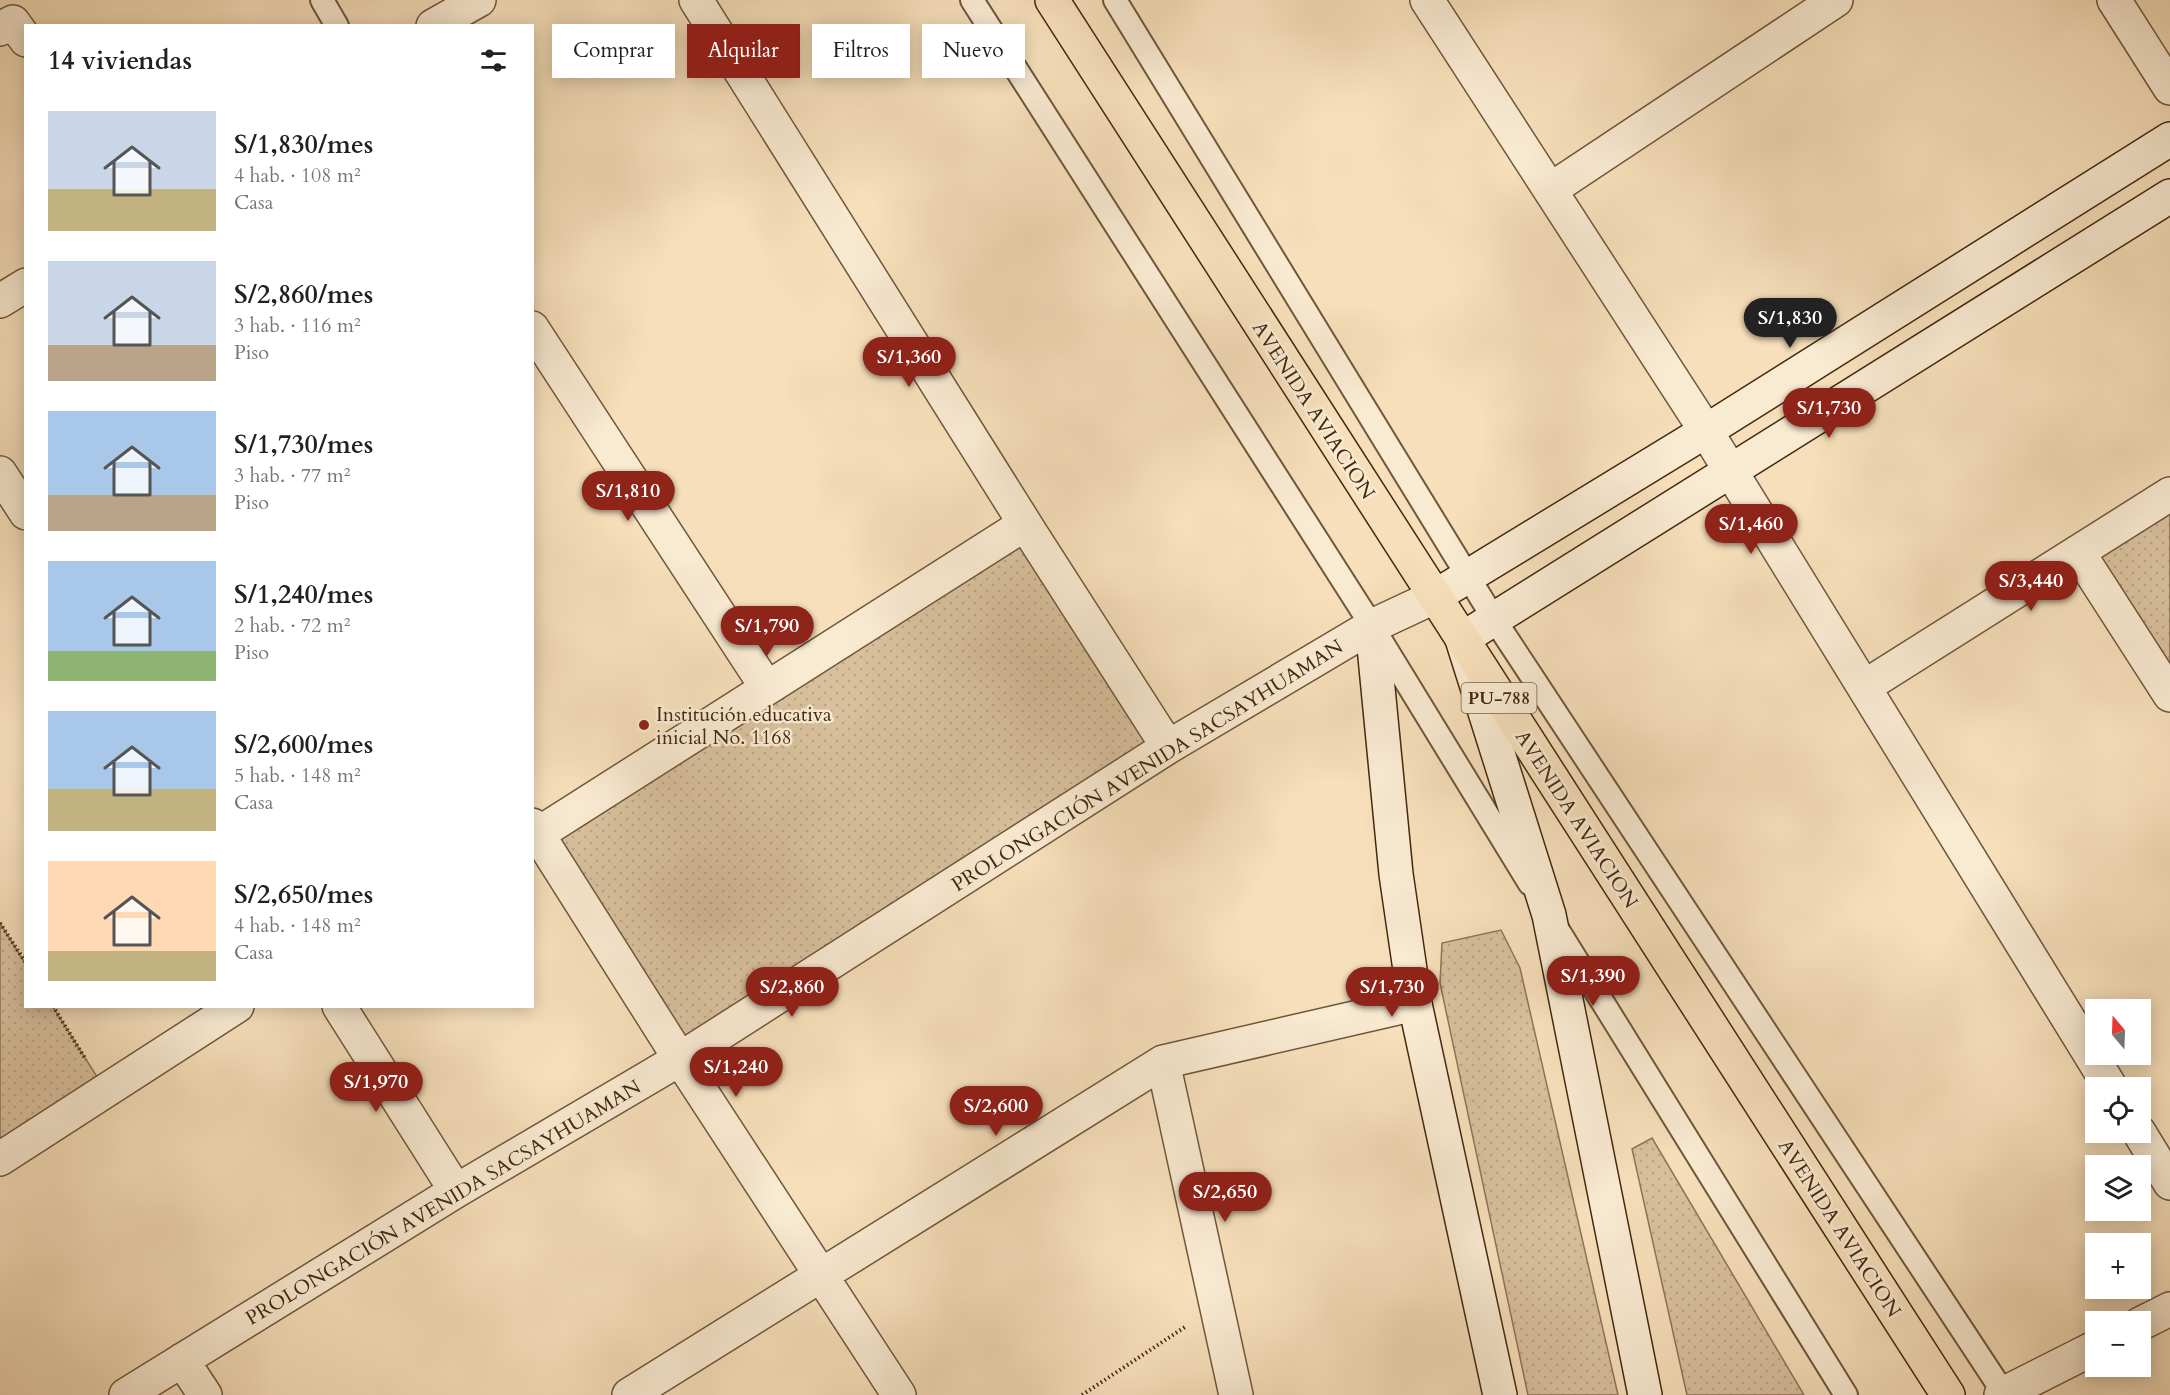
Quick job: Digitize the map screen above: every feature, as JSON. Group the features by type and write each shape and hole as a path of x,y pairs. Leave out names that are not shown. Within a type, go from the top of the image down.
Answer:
{"main road":[{"name":"AVENIDA AVIACION","path":"1052,0 1948,1395"}],"street":[{"path":"437,24 479,0"},
{"path":"696,0 1168,747"},
{"path":"1427,0 1706,431 2104,1077"},
{"path":"1550,190 1801,9 1836,0"},
{"path":"2114,0 2170,88"},
{"path":"0,29 13,22 24,37"},
{"name":"PROLONGACIÓN AVENIDA SACSAYHUAMAN","path":"126,1395 456,1191 680,1059 1168,747 1372,626 1434,597 1706,431 2170,139"},
{"path":"1645,1395 1549,915 1461,639 2170,195"},
{"path":"0,301 24,286"},
{"path":"534,331 767,688"},
{"path":"0,473 24,510"},
{"path":"1864,687 2170,494"},
{"path":"899,1395 680,1059 535,830 767,688 1025,524"},
{"path":"2078,552 2170,695"},
{"path":"1372,626 1396,874 1415,1004 1500,1395"},
{"path":"629,1395 1163,1062 1415,1004"},
{"path":"0,1159 234,1008"},
{"path":"340,1008 456,1191"},
{"path":"1163,1062 1236,1395"},
{"path":"2146,1143 2170,1183"},
{"path":"2151,1318 2170,1309"},
{"path":"2003,1394 2085,1353"},
{"path":"182,1360 205,1395"}],"lane":[{"path":"322,0 336,24"},
{"path":"972,0 1372,626 1846,1395"},
{"path":"1116,0 1494,619 2003,1394"}],"path":[{"path":"0,923 24,960"},
{"path":"54,1008 106,1091"},
{"path":"1082,1395 1218,1306"}],"shaded area":[{"path":"2170,494 2170,699 2078,552"},
{"path":"1025,524 1168,747 680,1059 538,834"},
{"path":"0,923 24,961 24,1008 54,1008 106,1091 0,1159"},
{"path":"1501,930 1520,968 1618,1395 1528,1395 1440,983 1442,943"},
{"path":"1652,1138 1804,1395 1687,1395 1632,1149"}],"place":[{"name":"Institución educativa inicial No. 1168","path":"644,725"}]}
